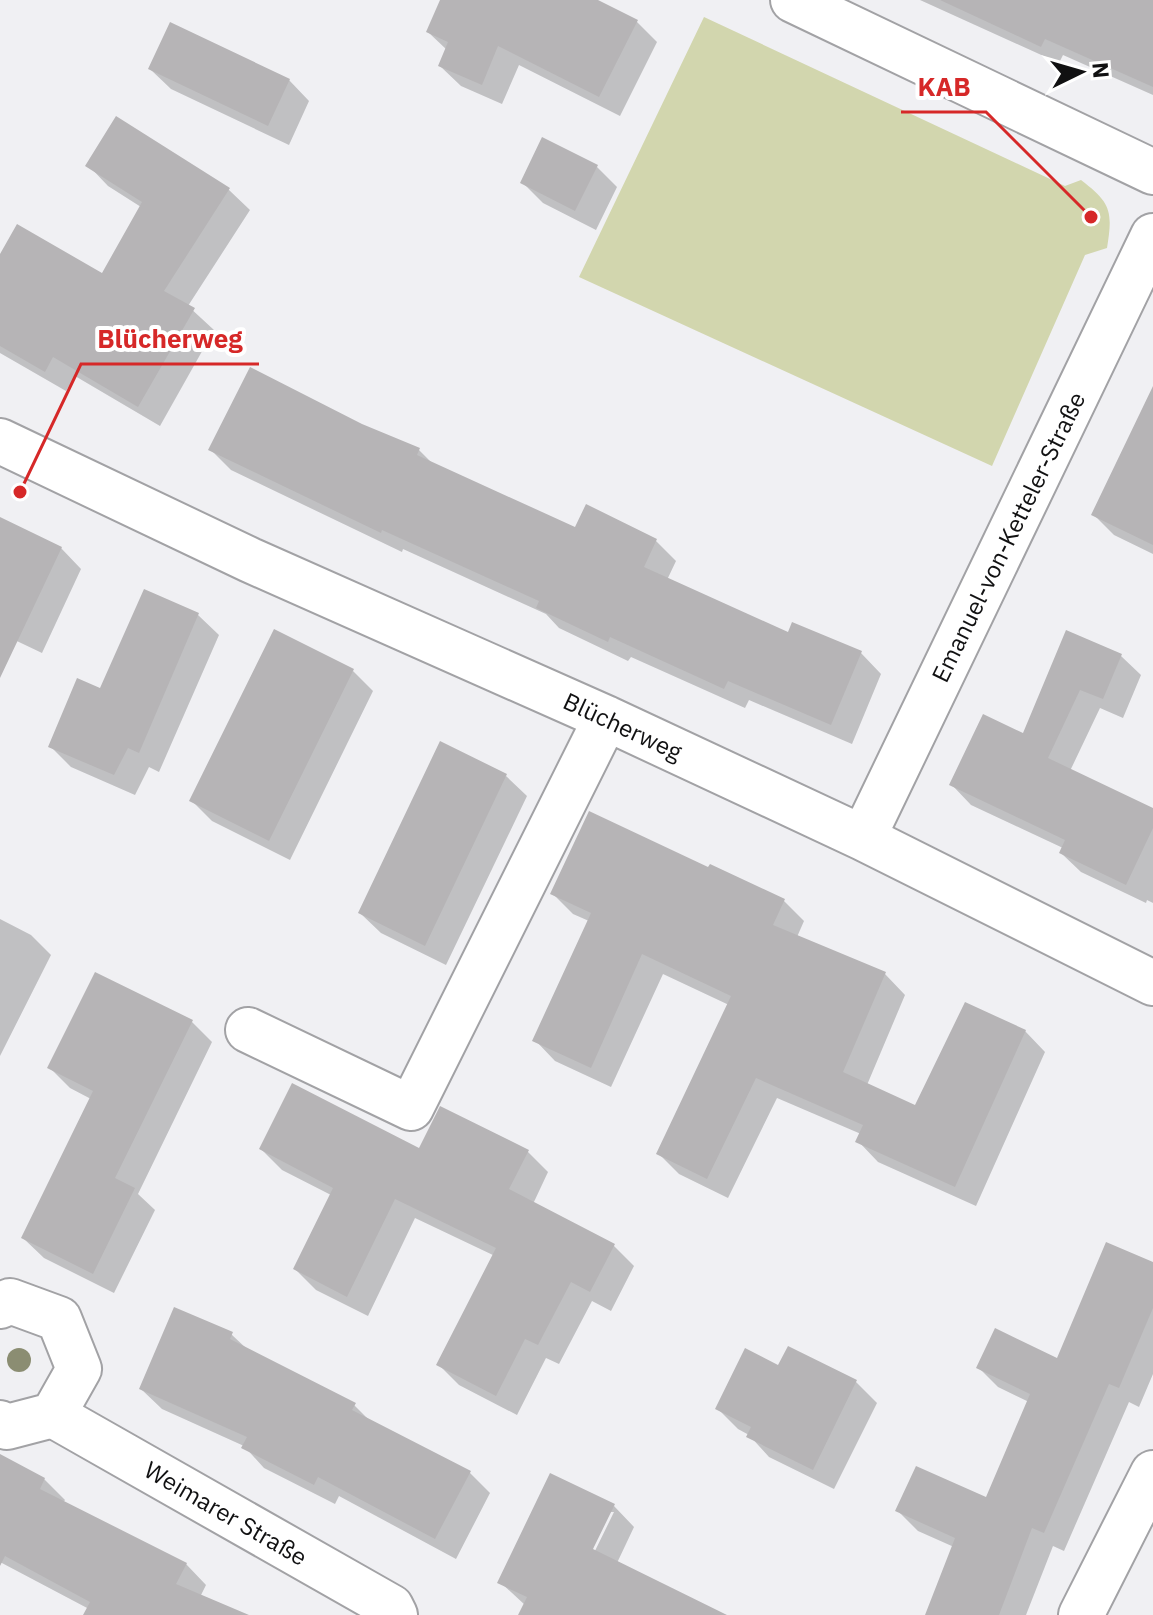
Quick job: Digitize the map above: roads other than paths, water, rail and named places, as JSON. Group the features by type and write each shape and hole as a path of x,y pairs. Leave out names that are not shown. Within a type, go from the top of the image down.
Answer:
{"street":[{"path":"793,0 1153,172"},
{"name":"Emanuel-von-Ketteler-Straße","path":"863,838 1153,236"},
{"name":"Blücherweg","path":"0,441 250,560 606,718 863,838 1153,983"},
{"path":"248,1030 411,1108 606,718"},
{"path":"0,1306 10,1301 59,1319 79,1369 53,1415 7,1427 0,1423"},
{"name":"Weimarer Straße","path":"53,1415 391,1607 395,1615"},
{"path":"1081,1615 1153,1473"}],"place":[{"name":"KAB","path":"1091,217"},
{"name":"Blücherweg","path":"20,492"}]}
